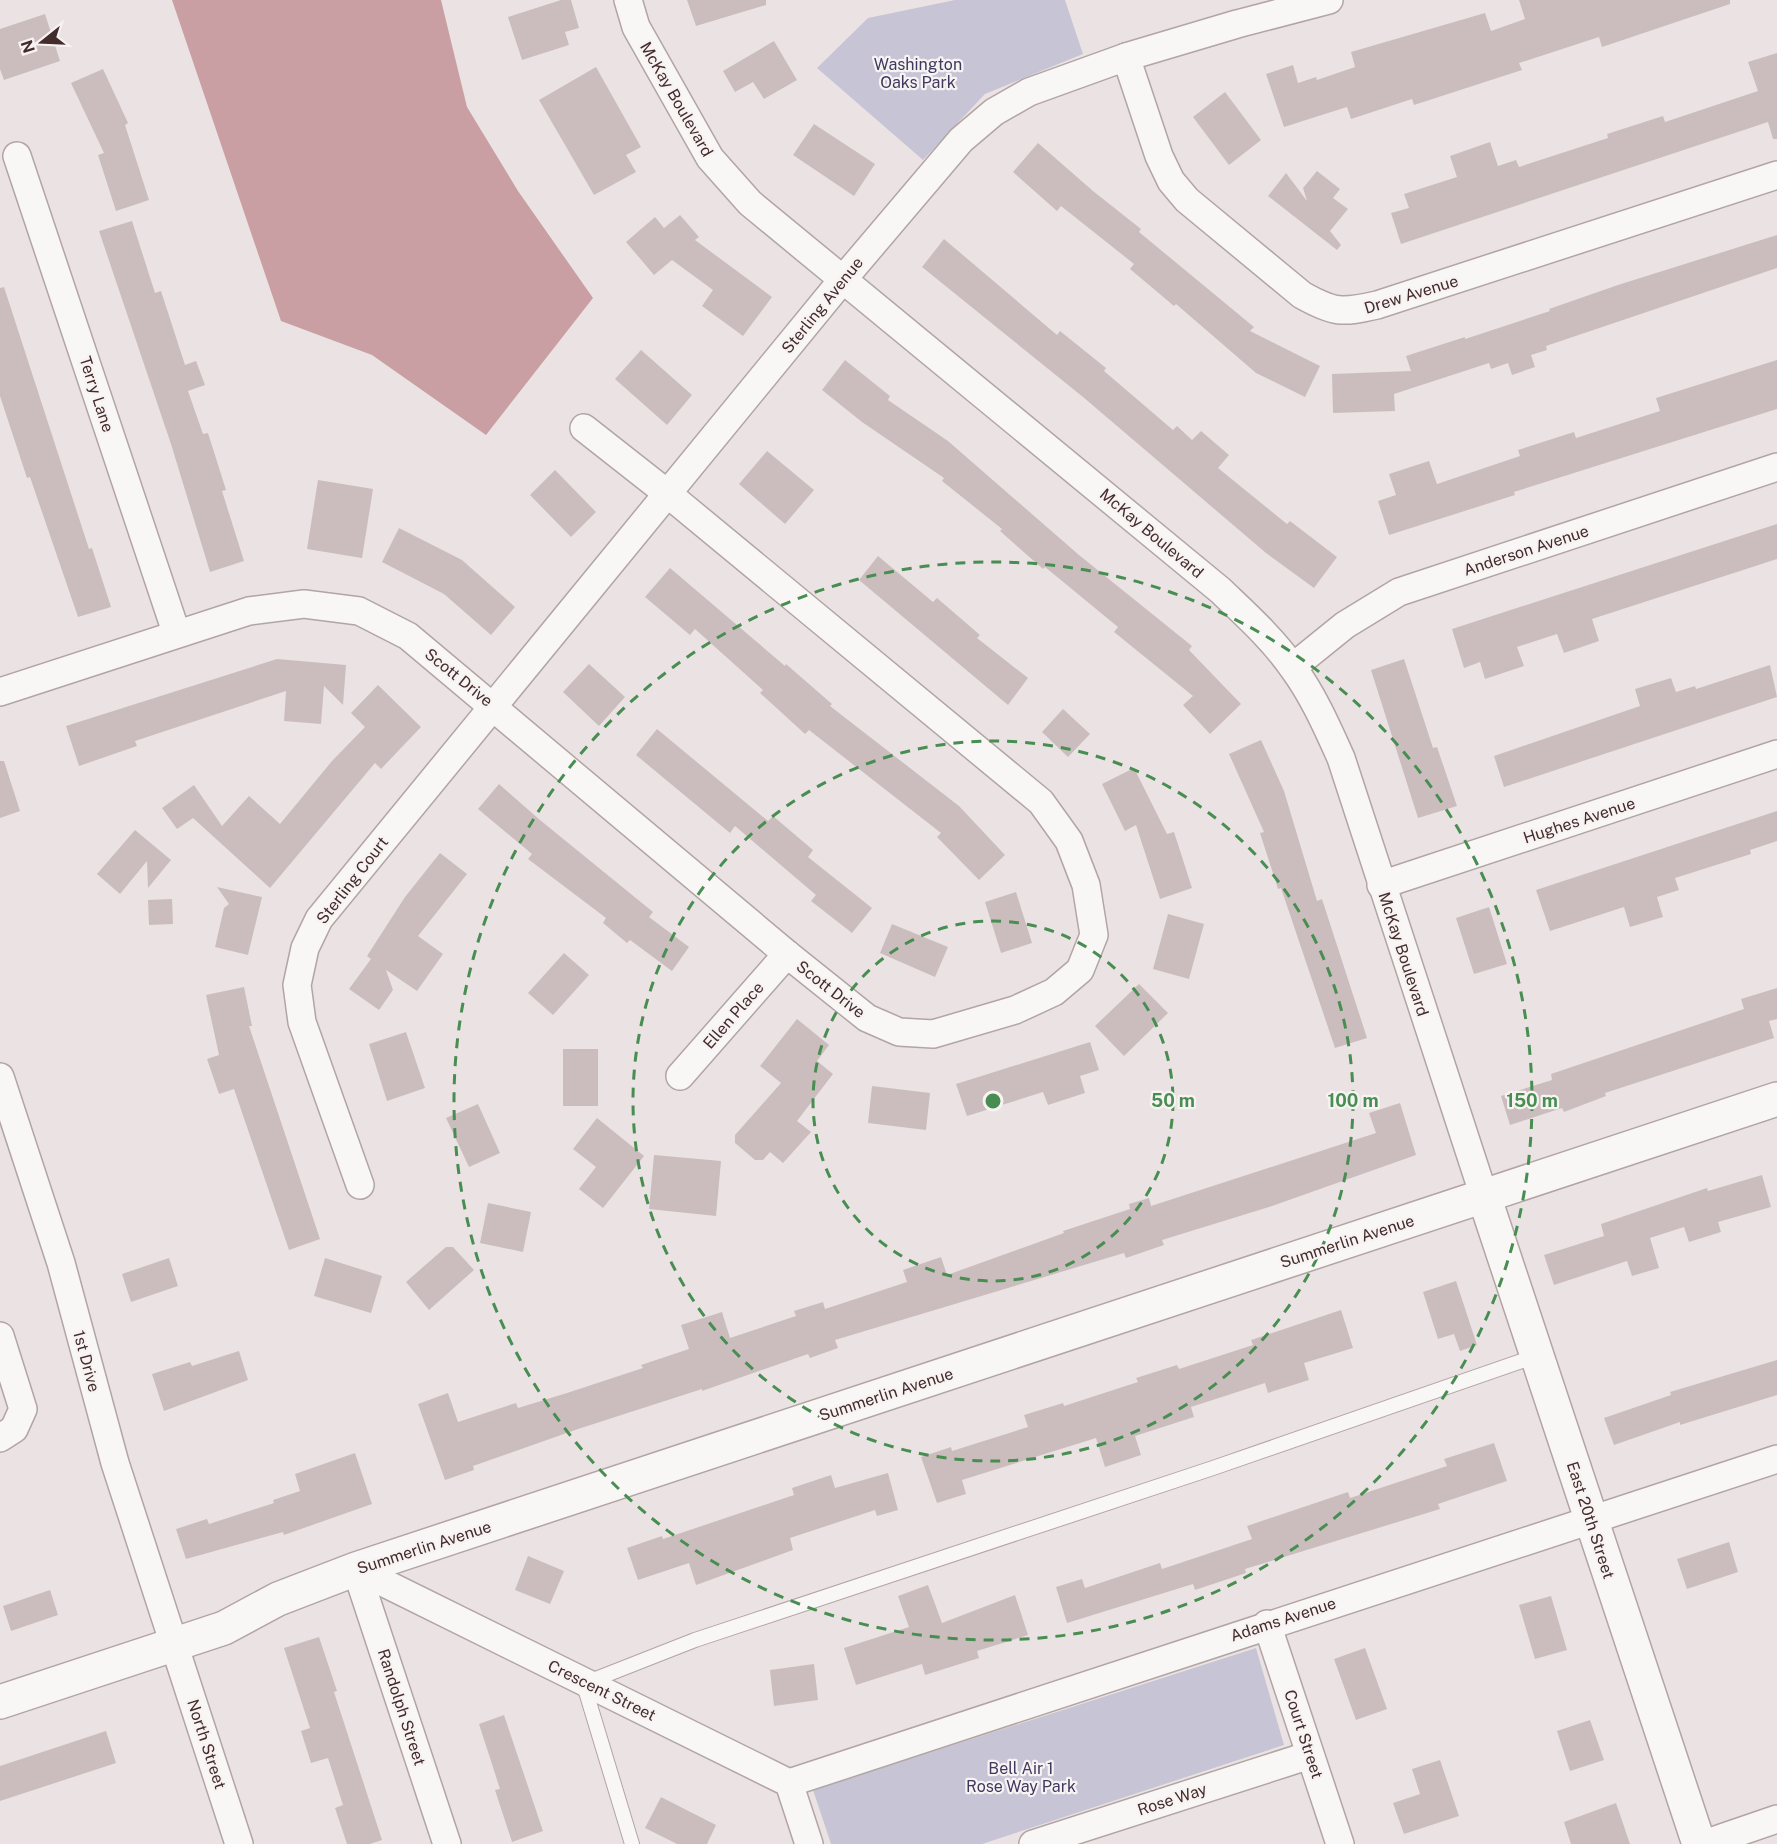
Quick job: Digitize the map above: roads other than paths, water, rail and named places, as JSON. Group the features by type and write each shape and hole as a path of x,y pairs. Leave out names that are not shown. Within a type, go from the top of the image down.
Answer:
{"street":[{"name":"McKay Boulevard","path":"628,0 636,27 710,159 750,203 844,278 1220,590 1254,623 1293,668 1320,712 1341,758 1484,1196"},
{"name":"Sterling Avenue","path":"494,706 844,278 961,140 994,112 1029,92 1126,57 1329,0"},
{"name":"Drew Avenue","path":"1126,57 1158,156 1171,181 1187,200 1302,295 1322,306 1347,312 1377,305 1777,175"},
{"name":"Terry Lane","path":"17,156 176,632"},
{"name":"Scott Drive","path":"0,692 176,632 249,611 304,604 359,611 408,636 787,954 867,1018 899,1032 933,1035 1015,1010 1054,992 1080,970 1094,935 1086,885 1069,841 1041,802 668,494 584,428"},
{"name":"Anderson Avenue","path":"1293,668 1345,625 1399,592 1777,467"},
{"name":"Sterling Court","path":"360,1185 302,1022 297,985 305,948 319,919 494,706"},
{"name":"Hughes Avenue","path":"1381,885 1777,754"},
{"name":"Ellen Place","path":"680,1076 787,954"},
{"name":"1st Drive","path":"0,1077 61,1263 115,1463 174,1644"},
{"name":"Summerlin Avenue","path":"0,1702 224,1628 278,1599 356,1569 1777,1099"},
{"name":"East 20th Street","path":"1484,1196 1699,1844"},
{"path":"0,1336 23,1409 14,1429 0,1438"},
{"name":"Adams Avenue","path":"789,1783 1268,1624 1777,1459"},
{"name":"Crescent Street","path":"356,1569 789,1783"},
{"name":"Randolph Street","path":"356,1569 447,1844"},
{"name":"Court Street","path":"1268,1624 1340,1844"},
{"name":"North Street","path":"174,1644 239,1844"},
{"name":"Rose Way","path":"1033,1844 1310,1755"},
{"path":"789,1783 809,1844"},
{"path":"1704,1844 1777,1819"}],"lane":[{"path":"632,1844 584,1682 694,1640 1213,1468 1536,1356"}],"park label":[{"name":"Washington Oaks Park","path":"918,73"},
{"name":"Bell Air 1 Rose Way Park","path":"1021,1777"}]}
